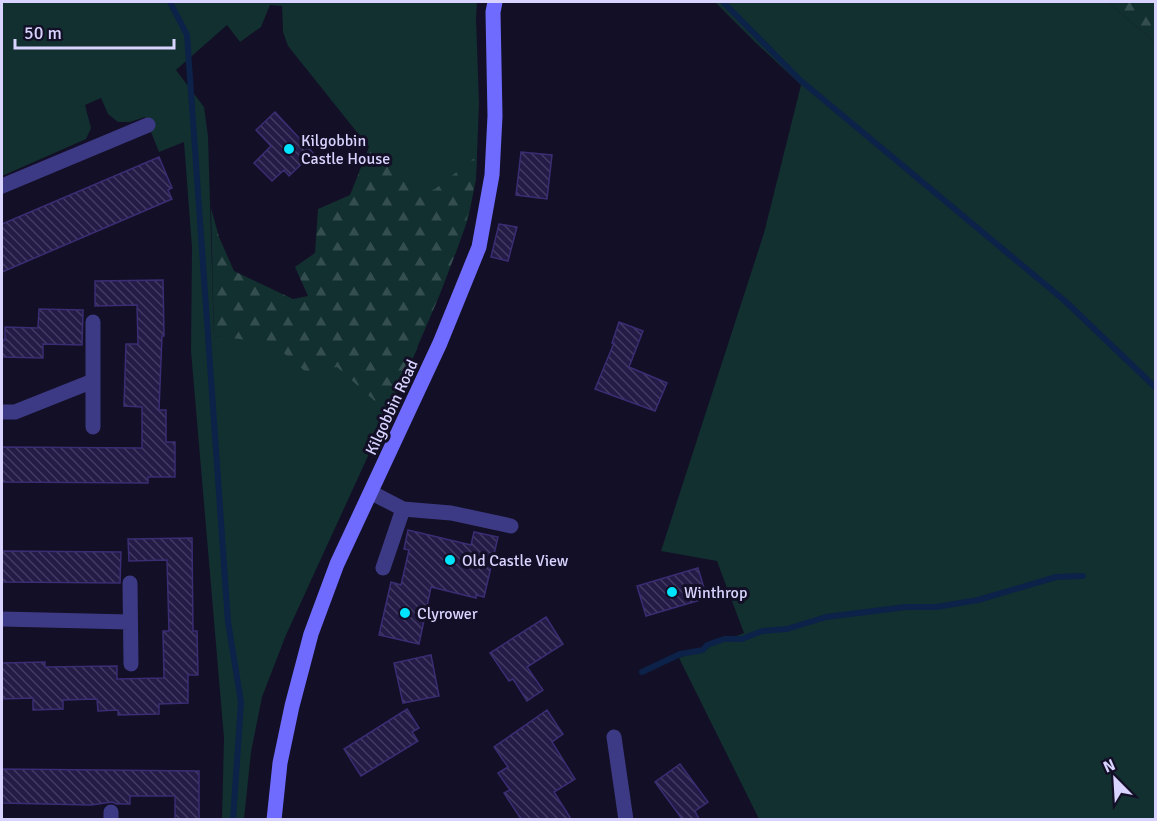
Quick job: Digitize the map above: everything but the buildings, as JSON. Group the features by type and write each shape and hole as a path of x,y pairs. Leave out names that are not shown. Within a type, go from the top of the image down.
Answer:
{"street":[{"name":"Kilgobbin Road","path":"274,819 282,752 311,634 338,564 441,343 479,247 492,176 495,116 493,12 495,2"},
{"path":"2,186 148,125"},
{"path":"93,322 93,428"},
{"path":"2,412 15,412 93,381"},
{"path":"372,492 403,509 451,513 511,526"},
{"path":"383,568 403,509"},
{"path":"130,583 131,664"},
{"path":"2,619 130,622"},
{"path":"614,737 626,819"}],"green space":[{"path":"2,2 477,2 479,103 476,180 468,219 455,255 288,46 283,32 282,6 270,5 261,27 240,42 227,25 176,70 204,107 208,136 214,336 418,347 286,635 262,697 251,752 244,819 222,819 224,738 191,351 192,248 184,142 159,152 145,117 130,122 118,122 108,114 101,98 85,105 91,128 86,139 2,176"},
{"path":"715,2 1107,2 1155,42 1155,819 759,819 679,658 744,633 717,561 661,551 764,233 801,85"},
{"path":"1107,2 1155,2 1155,42"},
{"path":"369,147 400,169 418,196 435,189 477,156 473,192 459,243 440,294 388,413 337,367 306,372 272,343 214,336 211,208 219,237 234,271 293,299 308,296 295,267 315,253 318,209 350,195"}],"waterway":[{"path":"170,2 187,35 228,622 241,702 233,820"},
{"path":"723,2 800,80 1065,301 1156,388"},
{"path":"642,672 680,654 703,650 707,645 724,639 742,639 762,631 787,629 826,617 906,607 936,607 978,600 1056,577 1083,576"}],"place":[{"name":"Kilgobbin Castle House","path":"289,149"},
{"name":"Old Castle View","path":"450,560"},
{"name":"Winthrop","path":"672,592"},
{"name":"Clyrower","path":"405,613"}]}
